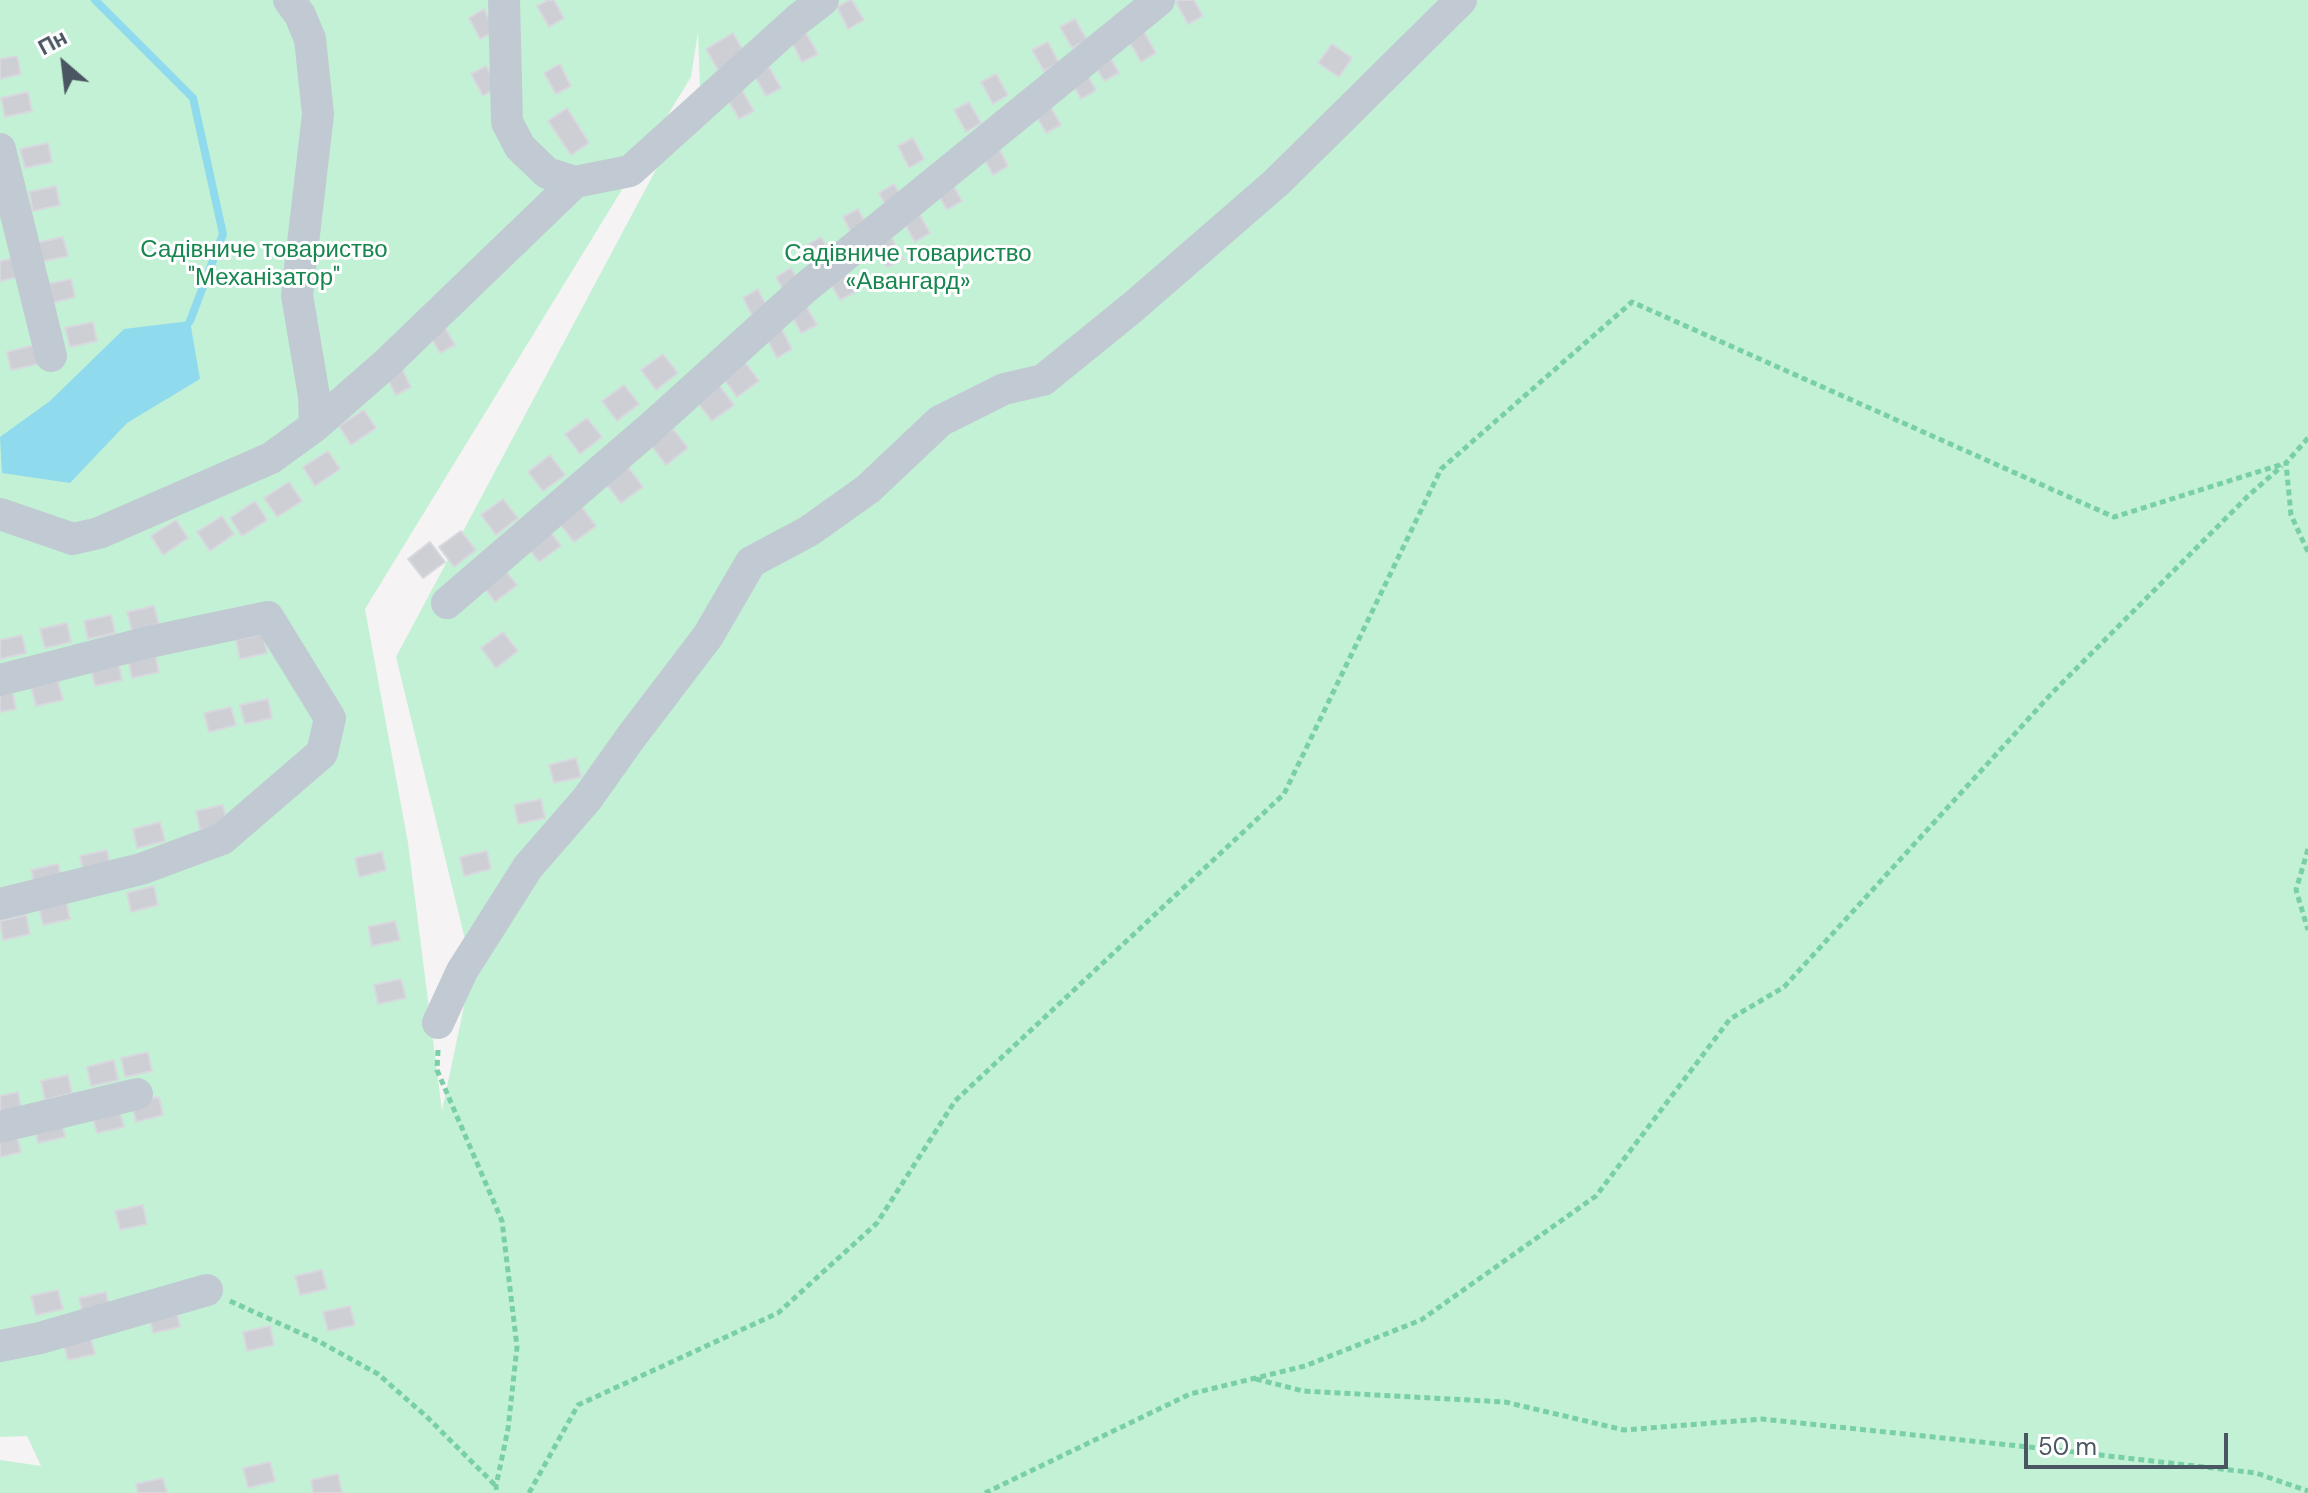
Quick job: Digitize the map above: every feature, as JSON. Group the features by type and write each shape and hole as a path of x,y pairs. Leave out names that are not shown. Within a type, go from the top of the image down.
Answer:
{"street":[{"path":"289,0 300,15 310,39 318,114 297,295 314,396 315,426"},
{"path":"504,0 507,122 520,147 547,173 575,182 630,171 823,0"},
{"path":"447,603 648,430 805,288 1159,0"},
{"path":"438,1023 462,971 528,867 587,799 708,636 751,562 809,531 868,489 940,421 1004,389 1043,380 1133,307 1277,182 1461,0"},
{"path":"0,149 11,236 51,356"},
{"path":"0,514 73,539 99,533 271,458 315,426 387,363 575,182"},
{"path":"0,680 149,642 268,617 330,718 322,753 222,839 141,869 0,904"},
{"path":"0,1127 137,1094"},
{"path":"0,1346 40,1338 207,1290"}],"path":[{"path":"529,1493 578,1405 778,1313 877,1223 955,1101 1284,794 1441,469 1632,302 2114,517 2286,463"},
{"path":"985,1493 1190,1394 1305,1366 1421,1320 1596,1196 1730,1019 1784,987 2052,693 2308,438"},
{"path":"2286,463 2291,515 2308,552"},
{"path":"2308,849 2296,890 2308,930"},
{"path":"438,1023 437,1070 502,1221 517,1347 508,1429 497,1490"},
{"path":"207,1290 318,1341 378,1374 428,1418 497,1490"},
{"path":"1254,1379 1303,1391 1505,1402 1624,1430 1762,1419 2057,1450 2256,1473 2308,1491"}],"green space":[{"path":"0,0 2308,0 2308,1493 0,1493 0,1460 41,1466 27,1436 0,1437","holes":["698,32 700,87 396,657 472,968 442,1111 408,843 365,609 691,77"]}],"water":[{"path":"190,321 200,379 127,423 70,483 2,473 0,437 50,401 124,329"}],"building":[{"path":"554,0 564,18 549,27 537,6"},
{"path":"850,0 864,20 848,29 837,7"},
{"path":"1194,0 1203,16 1188,24 1176,2"},
{"path":"484,9 495,31 480,39 469,18"},
{"path":"1075,19 1087,40 1072,48 1060,27"},
{"path":"1144,32 1156,53 1141,62 1129,41"},
{"path":"733,33 745,54 718,70 706,49"},
{"path":"806,33 818,54 802,62 791,41"},
{"path":"1048,42 1059,63 1044,71 1032,50"},
{"path":"1332,44 1352,58 1339,77 1318,63"},
{"path":"1107,52 1119,73 1104,81 1092,60"},
{"path":"17,56 21,74 0,79 0,59"},
{"path":"560,64 571,86 556,94 544,73"},
{"path":"486,66 498,87 483,96 471,74"},
{"path":"769,67 781,88 766,96 754,75"},
{"path":"1084,69 1096,90 1081,99 1069,77"},
{"path":"996,74 1008,95 993,104 981,82"},
{"path":"742,90 754,111 739,119 727,98"},
{"path":"28,92 32,111 5,117 1,98"},
{"path":"969,102 981,123 966,132 954,110"},
{"path":"1049,104 1061,125 1046,133 1034,112"},
{"path":"567,108 589,143 571,155 548,121"},
{"path":"913,138 924,159 909,168 898,146"},
{"path":"48,143 52,162 25,168 20,149"},
{"path":"997,145 1008,166 993,175 981,153"},
{"path":"950,180 962,201 947,210 935,188"},
{"path":"894,184 906,206 890,214 879,193"},
{"path":"56,186 60,205 33,211 29,192"},
{"path":"858,209 869,230 854,238 843,217"},
{"path":"918,212 930,233 915,242 903,220"},
{"path":"63,237 68,256 40,262 36,243"},
{"path":"821,237 833,258 818,266 807,245"},
{"path":"891,237 903,259 887,267 876,246"},
{"path":"19,257 23,276 0,281 0,261"},
{"path":"791,268 803,290 788,298 776,277"},
{"path":"843,271 855,292 840,300 828,279"},
{"path":"71,279 75,297 48,304 44,285"},
{"path":"758,289 769,311 754,319 743,298"},
{"path":"805,304 817,325 801,333 790,312"},
{"path":"93,322 97,341 70,347 65,328"},
{"path":"443,324 455,345 440,353 428,332"},
{"path":"781,328 792,349 777,358 766,337"},
{"path":"34,345 38,364 11,370 7,352"},
{"path":"663,354 678,373 656,390 641,370"},
{"path":"744,361 759,381 737,397 723,378"},
{"path":"400,365 411,387 396,395 385,374"},
{"path":"624,385 639,404 617,421 602,401"},
{"path":"719,385 734,405 712,421 697,402"},
{"path":"364,410 376,428 351,445 339,426"},
{"path":"587,418 602,437 580,454 565,434"},
{"path":"673,429 688,448 666,465 651,445"},
{"path":"328,451 340,469 315,486 303,467"},
{"path":"550,455 565,475 543,491 528,472"},
{"path":"628,467 643,487 621,503 606,484"},
{"path":"289,482 302,501 277,517 264,498"},
{"path":"503,499 518,518 496,535 481,515"},
{"path":"255,501 267,520 242,536 230,518"},
{"path":"581,506 596,526 574,542 559,523"},
{"path":"222,516 234,534 210,551 197,532"},
{"path":"176,520 188,538 163,555 151,536"},
{"path":"546,526 561,546 539,562 524,543"},
{"path":"461,531 476,550 454,567 439,547"},
{"path":"430,542 445,562 423,578 408,559"},
{"path":"502,566 517,585 495,602 480,582"},
{"path":"154,606 159,624 132,631 127,612"},
{"path":"111,615 115,633 88,639 84,621"},
{"path":"67,623 71,642 45,648 40,629"},
{"path":"503,632 518,651 496,668 481,648"},
{"path":"263,634 267,653 240,659 236,640"},
{"path":"22,635 26,653 0,659 0,640"},
{"path":"155,653 159,672 132,678 128,659"},
{"path":"118,661 122,680 95,686 91,667"},
{"path":"58,681 63,700 36,706 31,687"},
{"path":"12,690 16,709 0,712 0,693"},
{"path":"268,699 272,718 245,724 240,705"},
{"path":"231,707 236,725 209,732 204,713"},
{"path":"576,758 581,777 554,783 549,765"},
{"path":"541,799 545,818 518,824 514,805"},
{"path":"223,805 227,824 200,830 196,811"},
{"path":"160,822 165,841 137,848 133,829"},
{"path":"107,850 111,869 84,875 80,856"},
{"path":"487,851 491,869 464,876 460,857"},
{"path":"382,852 386,870 359,877 355,858"},
{"path":"58,864 63,883 36,889 31,870"},
{"path":"154,886 158,905 131,912 127,893"},
{"path":"66,900 70,919 43,925 39,907"},
{"path":"26,915 30,934 3,940 0,921"},
{"path":"395,921 400,940 372,946 368,927"},
{"path":"401,979 406,998 378,1004 374,985"},
{"path":"148,1052 152,1071 125,1077 121,1058"},
{"path":"114,1060 118,1080 91,1086 87,1067"},
{"path":"68,1075 72,1093 45,1100 41,1081"},
{"path":"18,1092 22,1111 0,1116 0,1096"},
{"path":"159,1097 163,1115 136,1122 132,1103"},
{"path":"119,1108 124,1127 97,1133 92,1115"},
{"path":"61,1118 65,1137 38,1143 34,1124"},
{"path":"16,1133 21,1152 0,1157 0,1137"},
{"path":"143,1205 147,1224 120,1230 115,1211"},
{"path":"322,1270 327,1289 300,1295 295,1276"},
{"path":"58,1290 63,1309 36,1315 31,1296"},
{"path":"106,1292 110,1311 83,1317 79,1298"},
{"path":"350,1306 355,1325 328,1331 323,1312"},
{"path":"176,1308 180,1327 153,1333 149,1315"},
{"path":"270,1326 274,1345 247,1351 243,1332"},
{"path":"90,1335 95,1354 68,1360 63,1341"},
{"path":"270,1462 275,1481 248,1488 243,1468"},
{"path":"338,1474 342,1493 313,1493 311,1480"},
{"path":"163,1478 167,1493 138,1493 136,1484"}],"waterway":[{"path":"95,0 193,98 223,234 190,321"}],"park label":[{"name":"Садівниче товариство \"Механізатор\"","path":"264,265"},
{"name":"Садівниче товариство «Авангард»","path":"908,269"}]}
